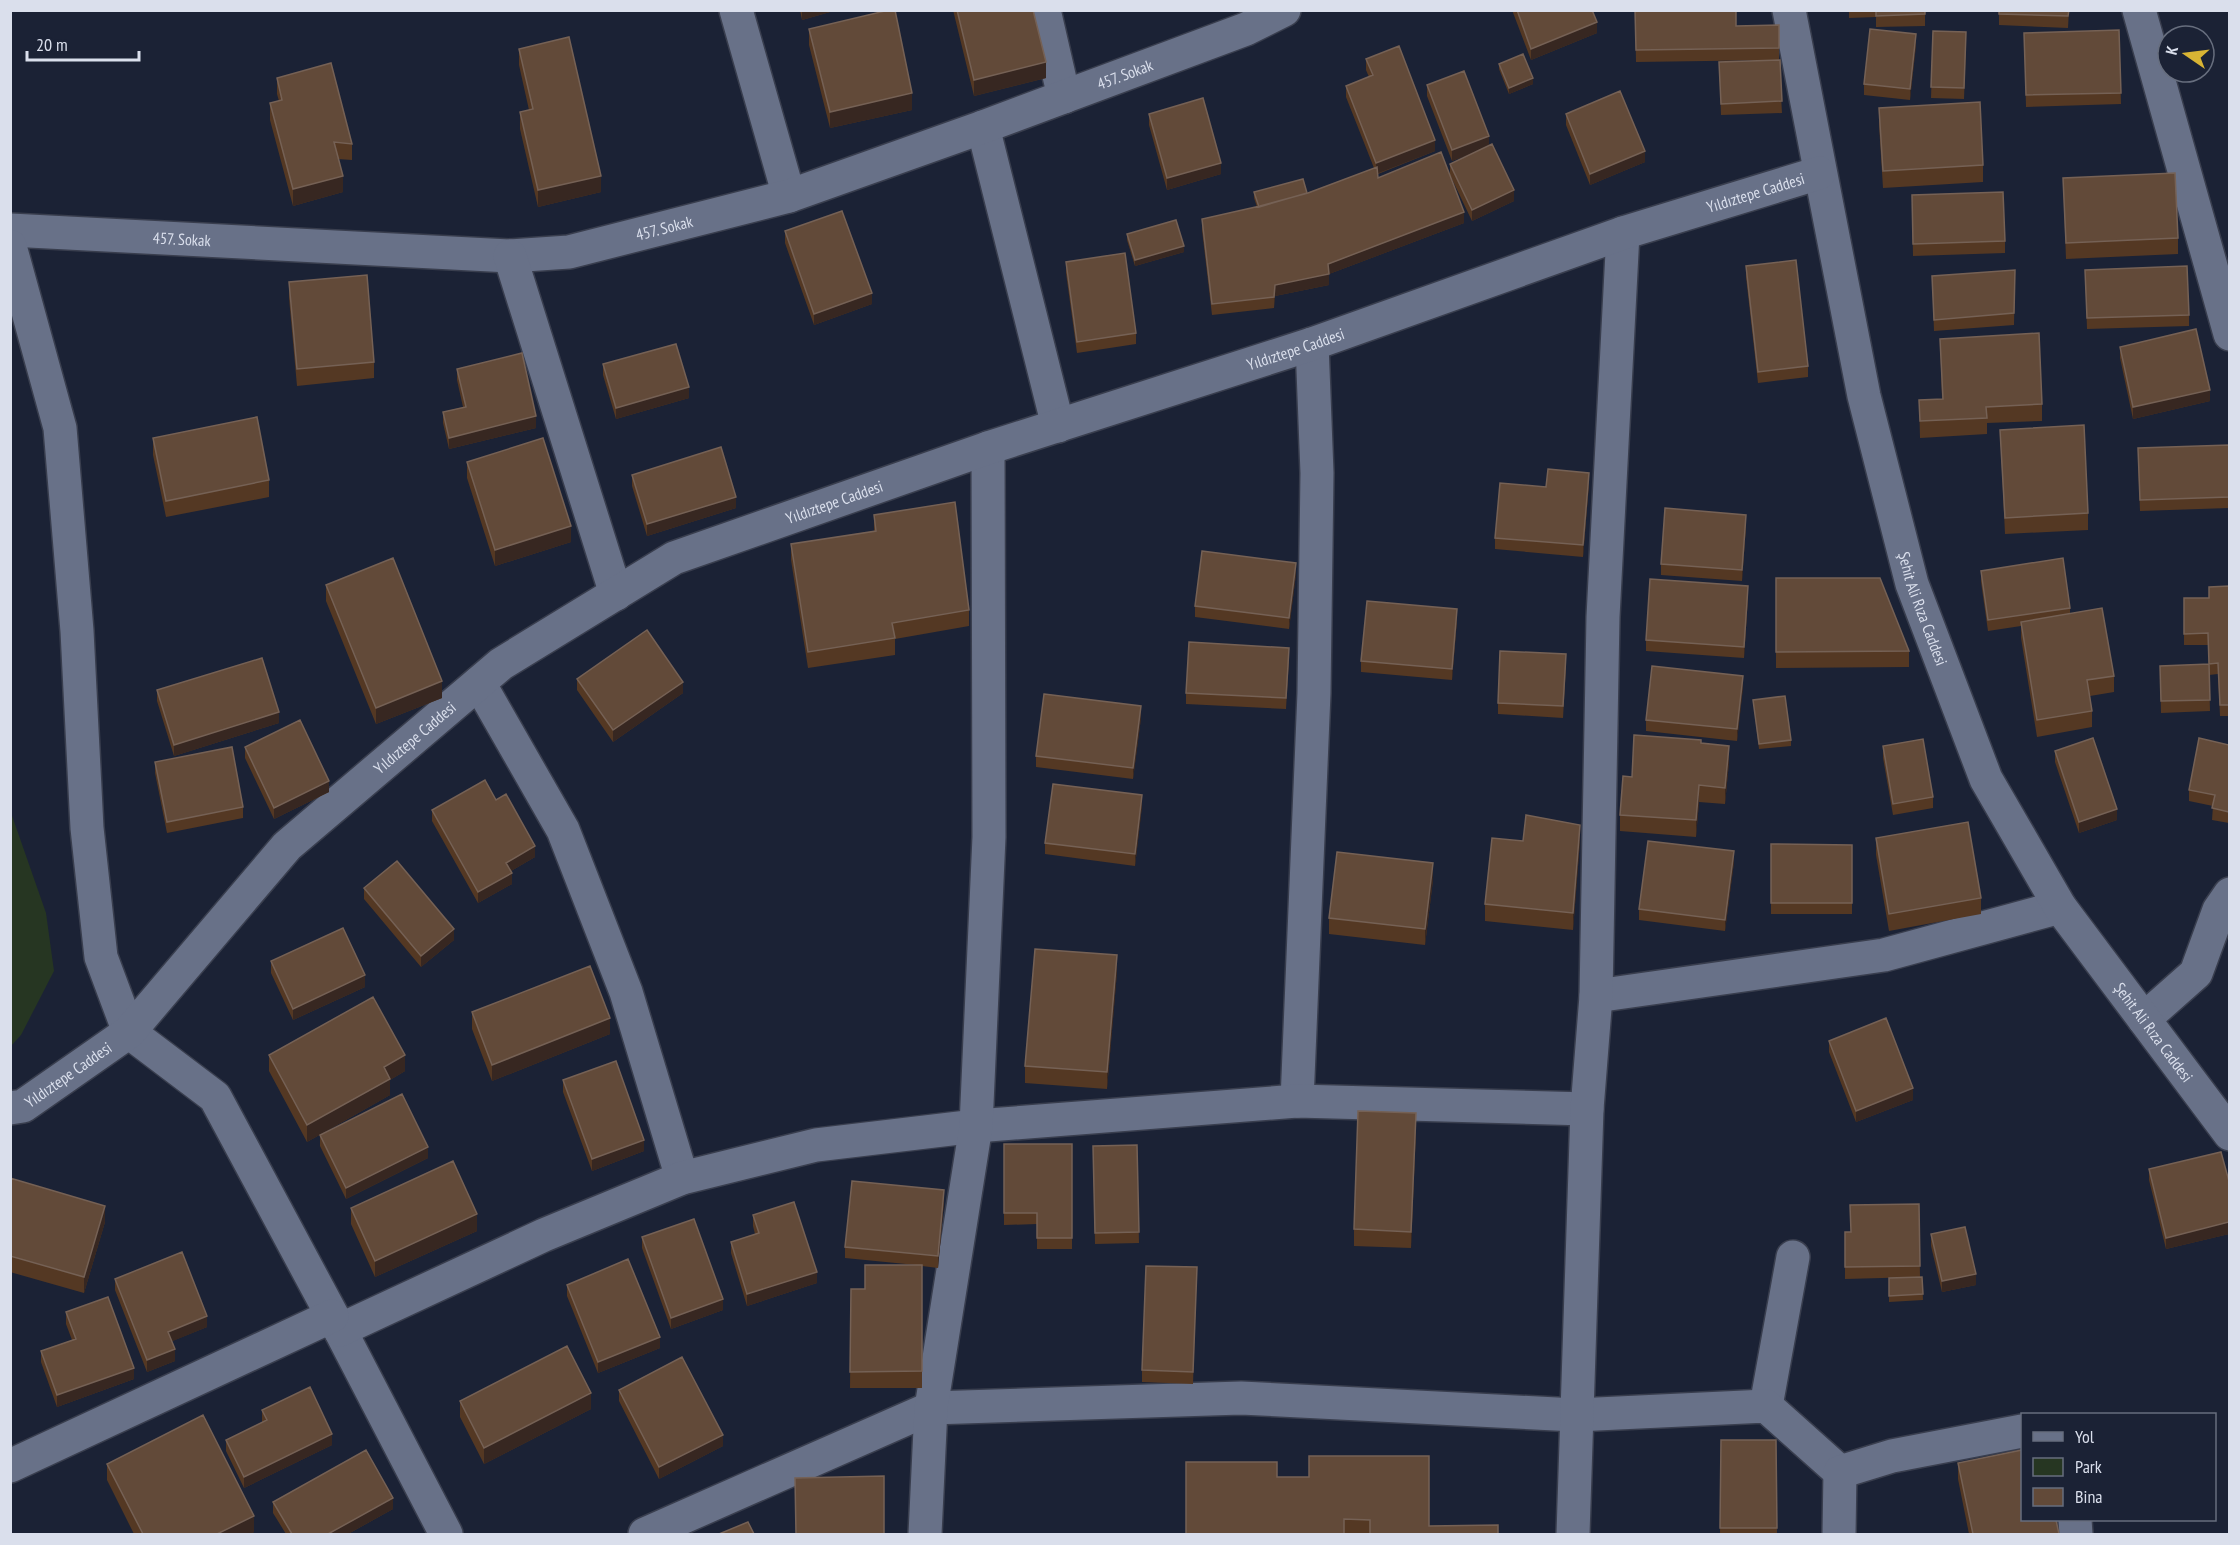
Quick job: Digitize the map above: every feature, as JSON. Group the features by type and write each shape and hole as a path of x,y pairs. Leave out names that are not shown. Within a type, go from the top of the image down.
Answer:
{"street":[{"path":"736,10 789,196"},
{"path":"1044,10 1064,97"},
{"name":"457. Sokak","path":"10,230 510,256 569,252 789,196 1246,29 1284,10"},
{"name":"Şehit Ali Rıza Caddesi","path":"1789,10 1864,396 1912,584 1986,779 2060,907 2229,1134"},
{"path":"2139,10 2229,334"},
{"path":"983,127 1058,426"},
{"name":"Yıldıztepe Caddesi","path":"10,1108 23,1106 129,1032 287,846 501,664 674,558 988,448 1312,344 1623,233 1819,173"},
{"path":"1573,1534 1587,1109 1596,996 1603,617 1623,233"},
{"path":"10,246 60,429 77,631 87,828 101,957 129,1032 215,1097 446,1534"},
{"path":"510,256 616,594"},
{"path":"1297,1101 1314,693 1317,473 1312,344"},
{"path":"926,1534 931,1408 976,1126 989,837 988,448"},
{"path":"479,683 563,830 626,992 682,1178"},
{"path":"2144,1019 2196,973 2219,910 2229,894"},
{"path":"1596,996 1884,955 2060,907"},
{"path":"10,1466 336,1323 682,1178 816,1145 976,1126 1297,1101 1587,1109"},
{"path":"1766,1406 1793,1257"},
{"path":"645,1534 931,1408 1240,1398 1576,1415 1766,1406 1840,1473 1839,1534"},
{"path":"1840,1473 1892,1456 2021,1431"}],"green space":[{"path":"10,810 46,913 54,971 21,1035 11,1046"}],"building":[{"path":"895,10 912,93 830,112 809,29"},
{"path":"957,10 1033,10 1046,62 974,80"},
{"path":"1517,10 1592,10 1597,22 1531,49"},
{"path":"1635,10 1736,10 1736,26 1779,25 1779,48 1636,50"},
{"path":"1876,10 1925,10 1925,14 1876,16"},
{"path":"1999,10 2069,10 2068,16 1999,14"},
{"path":"1870,29 1916,34 1910,89 1864,84"},
{"path":"2119,30 2121,93 2026,95 2024,33"},
{"path":"1933,31 1966,32 1964,88 1931,87"},
{"path":"569,37 601,176 538,190 520,112 533,109 519,49"},
{"path":"1399,46 1435,140 1376,163 1346,86 1373,75 1366,59"},
{"path":"1523,54 1533,78 1509,88 1499,64"},
{"path":"1780,60 1782,101 1721,104 1719,62"},
{"path":"331,63 352,144 334,142 343,176 293,189 270,103 282,100 277,78"},
{"path":"1464,71 1489,136 1452,150 1427,85"},
{"path":"1620,91 1645,151 1590,174 1566,114"},
{"path":"1203,98 1221,163 1167,178 1149,114"},
{"path":"1980,102 1983,165 1883,171 1879,108"},
{"path":"1492,144 1514,190 1472,210 1450,164"},
{"path":"1441,152 1464,212 1328,264 1329,274 1275,285 1274,297 1212,304 1202,219 1308,193 1377,167 1378,178"},
{"path":"2175,173 2178,238 2066,243 2063,178"},
{"path":"1303,179 1307,193 1259,207 1254,192"},
{"path":"2003,192 2005,241 1913,244 1912,195"},
{"path":"842,211 872,293 814,314 785,231"},
{"path":"1176,220 1184,246 1135,260 1127,234"},
{"path":"1125,253 1136,333 1077,342 1066,262"},
{"path":"1796,260 1808,366 1758,372 1746,266"},
{"path":"2187,266 2189,315 2087,318 2085,270"},
{"path":"2015,270 2014,313 1934,320 1932,276"},
{"path":"367,275 374,362 297,369 289,282"},
{"path":"2196,329 2210,390 2133,407 2120,347"},
{"path":"2039,333 2042,404 1986,407 1987,418 1920,421 1919,400 1943,399 1940,339"},
{"path":"676,344 689,387 616,408 603,364"},
{"path":"522,353 536,416 449,438 443,412 466,407 457,369"},
{"path":"257,417 269,480 166,501 153,438"},
{"path":"2084,425 2088,513 2005,518 2000,430"},
{"path":"543,438 571,526 495,550 467,462"},
{"path":"2229,445 2229,497 2140,500 2138,448"},
{"path":"721,447 736,497 647,524 632,475"},
{"path":"1548,469 1589,473 1583,545 1495,538 1500,483 1546,487"},
{"path":"955,502 969,610 892,623 895,638 808,652 791,544 876,531 874,515"},
{"path":"1665,508 1746,515 1742,570 1661,564"},
{"path":"1202,551 1296,563 1289,618 1195,606"},
{"path":"393,558 442,681 376,708 326,585"},
{"path":"2063,558 2070,608 1988,620 1981,571"},
{"path":"1776,578 1880,578 1909,651 1776,652"},
{"path":"1650,579 1748,586 1744,647 1646,640"},
{"path":"2229,586 2229,705 2220,705 2218,663 2209,664 2208,633 2184,634 2184,598 2209,598 2209,587"},
{"path":"1367,601 1457,609 1452,669 1361,661"},
{"path":"2102,608 2114,676 2087,680 2092,711 2037,720 2021,622"},
{"path":"647,630 683,682 613,730 577,679"},
{"path":"1189,642 1289,648 1286,698 1186,693"},
{"path":"1500,651 1566,654 1563,706 1498,703"},
{"path":"262,658 279,712 174,745 157,690"},
{"path":"2209,664 2210,700 2161,701 2160,666"},
{"path":"1652,666 1743,676 1737,729 1646,720"},
{"path":"1044,694 1141,706 1133,768 1036,756"},
{"path":"1785,696 1791,740 1759,744 1753,700"},
{"path":"300,720 329,781 274,808 245,747"},
{"path":"1634,735 1701,740 1701,743 1729,746 1725,788 1699,785 1696,820 1620,815 1623,776 1632,777"},
{"path":"2093,738 2117,809 2079,822 2055,751"},
{"path":"2199,738 2229,745 2229,812 2212,808 2215,795 2189,790"},
{"path":"1923,739 1933,797 1893,804 1883,746"},
{"path":"232,747 243,807 167,822 155,762"},
{"path":"485,780 496,800 506,794 535,846 506,863 512,873 478,892 432,810"},
{"path":"1053,784 1142,795 1135,854 1045,843"},
{"path":"1526,815 1580,825 1573,913 1485,904 1492,838 1523,841"},
{"path":"1968,822 1981,898 1889,914 1876,838"},
{"path":"1648,841 1734,851 1725,920 1639,909"},
{"path":"1771,844 1852,845 1852,903 1771,903"},
{"path":"1337,852 1433,863 1425,929 1329,918"},
{"path":"397,861 454,929 421,956 364,888"},
{"path":"343,928 365,975 293,1009 271,961"},
{"path":"1035,949 1117,955 1107,1072 1025,1066"},
{"path":"590,966 610,1018 492,1065 472,1012"},
{"path":"373,997 405,1055 384,1067 390,1079 307,1125 269,1055"},
{"path":"1886,1018 1913,1088 1856,1111 1829,1041"},
{"path":"616,1061 644,1140 592,1159 563,1080"},
{"path":"402,1094 428,1147 346,1188 320,1135"},
{"path":"1358,1111 1416,1113 1411,1232 1354,1229"},
{"path":"1004,1144 1072,1144 1072,1238 1037,1238 1037,1213 1004,1213"},
{"path":"1137,1145 1139,1232 1095,1233 1093,1146"},
{"path":"2221,1152 2229,1181 2229,1222 2166,1238 2149,1169"},
{"path":"453,1161 477,1214 375,1261 351,1208"},
{"path":"10,1178 105,1206 84,1277 10,1256"},
{"path":"852,1181 944,1190 938,1256 845,1247"},
{"path":"794,1202 817,1272 747,1294 731,1242 759,1233 753,1215"},
{"path":"1919,1204 1920,1266 1845,1267 1845,1232 1851,1232 1850,1205"},
{"path":"694,1219 723,1299 671,1318 642,1237"},
{"path":"1965,1227 1976,1274 1942,1281 1931,1234"},
{"path":"182,1252 207,1316 168,1332 175,1349 147,1360 115,1279"},
{"path":"628,1259 660,1337 598,1362 567,1285"},
{"path":"865,1265 922,1265 922,1371 850,1372 851,1289 865,1289"},
{"path":"1146,1266 1197,1267 1193,1372 1142,1370"},
{"path":"1922,1277 1923,1294 1889,1296 1889,1278"},
{"path":"108,1297 134,1368 57,1395 41,1351 76,1339 66,1312"},
{"path":"567,1346 591,1393 484,1448 460,1401"},
{"path":"682,1357 723,1435 659,1467 619,1390"},
{"path":"310,1387 332,1434 244,1477 226,1440 267,1420 262,1410"},
{"path":"203,1415 254,1516 217,1534 143,1534 107,1464"},
{"path":"1721,1440 1776,1440 1777,1528 1720,1528"},
{"path":"366,1450 393,1498 328,1534 292,1534 273,1502"},
{"path":"2021,1450 2021,1521 2056,1521 2059,1534 1973,1534 1958,1463"},
{"path":"1309,1456 1429,1456 1429,1526 1498,1525 1498,1534 1370,1534 1370,1520 1344,1519 1344,1534 1186,1534 1186,1462 1277,1462 1277,1477 1309,1477"},
{"path":"884,1476 884,1534 796,1534 795,1478"},
{"path":"748,1522 754,1534 719,1534"}]}
